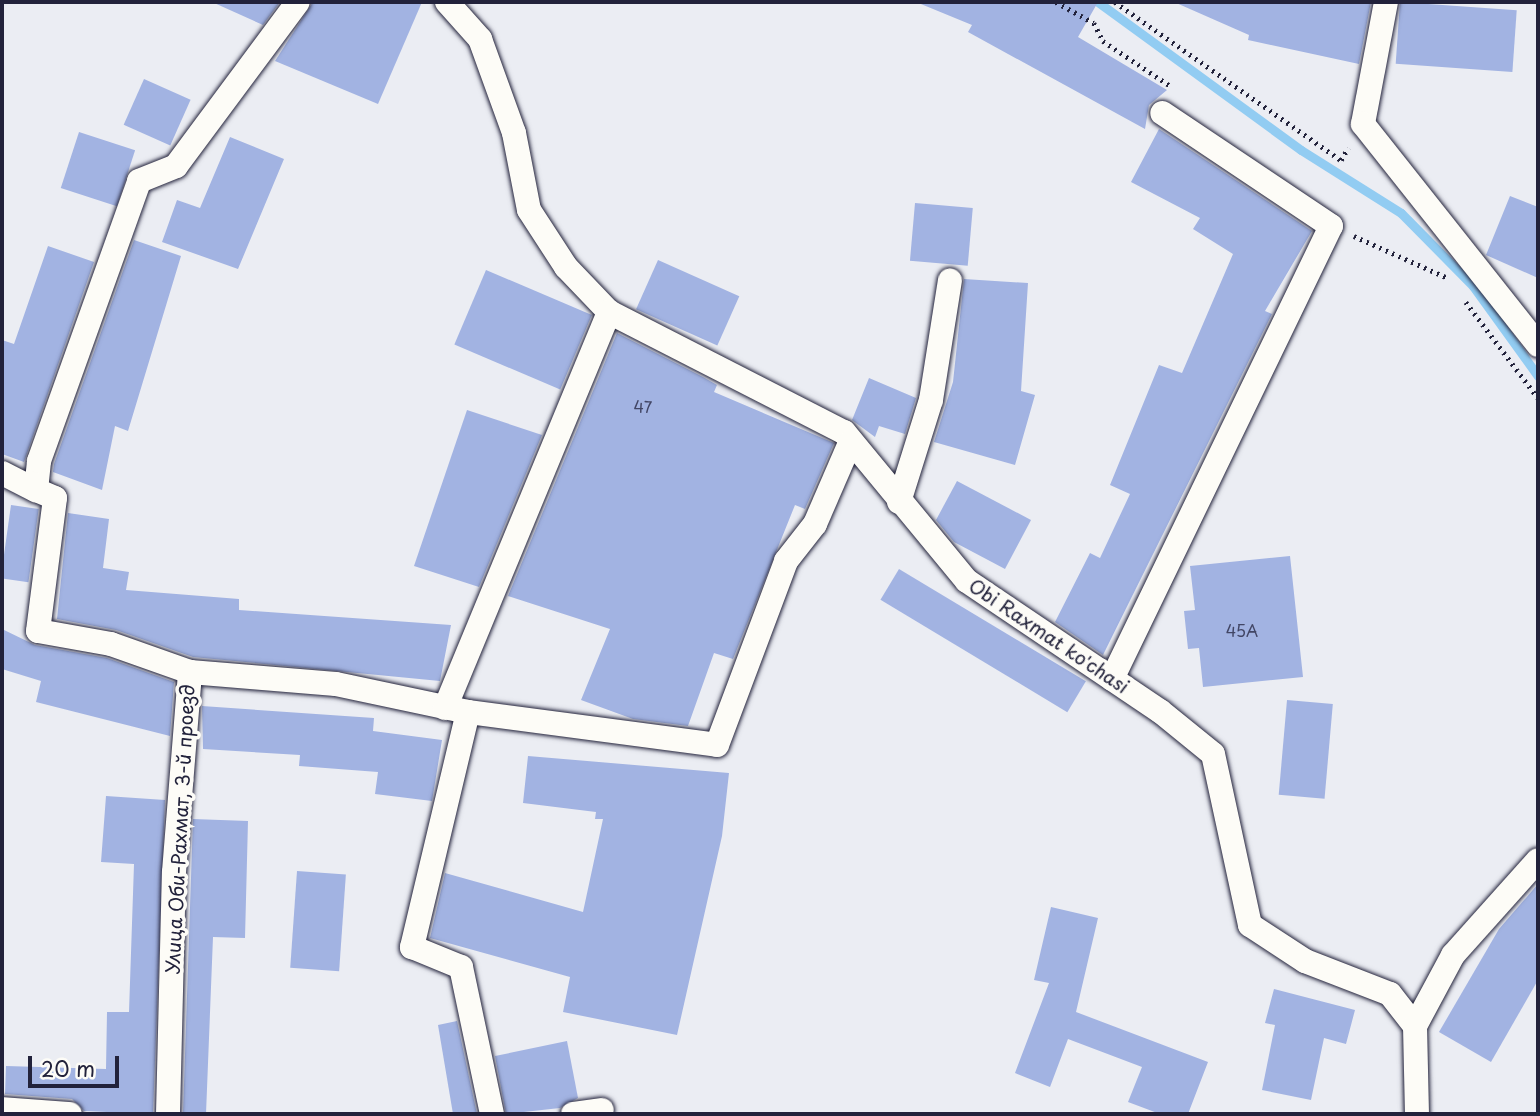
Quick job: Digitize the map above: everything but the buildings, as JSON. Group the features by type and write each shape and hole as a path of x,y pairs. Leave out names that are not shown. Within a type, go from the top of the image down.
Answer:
{"street":[{"path":"2,473 36,490 39,461 139,181 176,166 298,2"},
{"name":"Obi Raxmat ko'chasi","path":"447,2 480,39 514,133 528,210 566,267 609,312 844,432 967,582 1112,680 1213,754 1251,925 1305,961 1390,994 1415,1026"},
{"path":"1386,2 1363,124 1538,345"},
{"path":"1112,680 1331,226 1162,113"},
{"path":"899,502 931,400 950,280"},
{"path":"492,1114 461,967 412,947 456,710 609,312"},
{"path":"190,672 336,684 456,710 717,745 786,561 815,524 851,441"},
{"name":"Улица Оби-Рахмат, 3-й проезд","path":"36,490 55,498 38,631 111,645 190,672 174,872 168,1114"},
{"path":"1417,1114 1415,1026 1452,955 1538,860"},
{"path":"2,1110 70,1114"},
{"path":"573,1114 601,1110"}],"path":[{"path":"1056,2 1094,23 1102,41 1173,88 1162,113"},
{"path":"1115,2 1341,160 1363,124"},
{"path":"1331,226 1448,277 1455,288"},
{"path":"1463,299 1538,398"}],"waterway":[{"path":"1098,2 1301,150 1401,213 1473,286 1538,376"}]}
